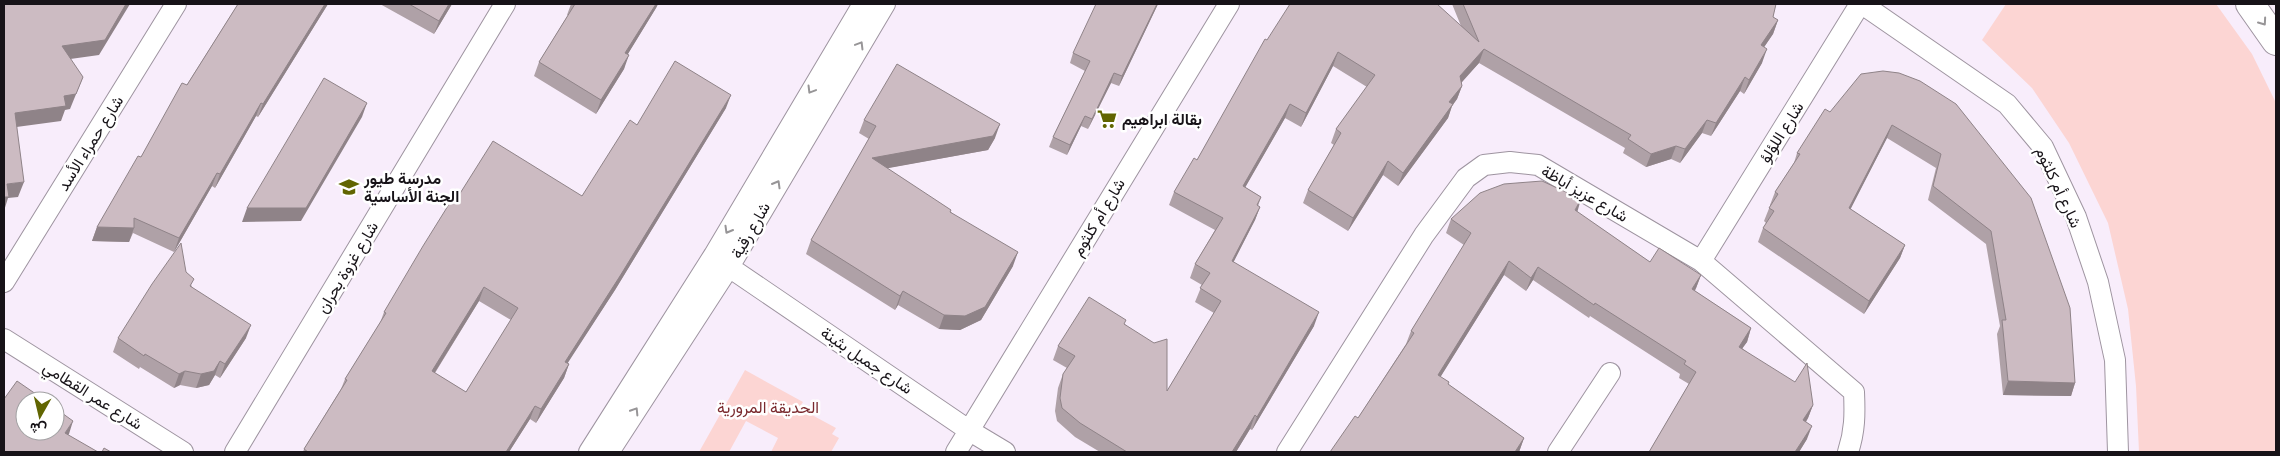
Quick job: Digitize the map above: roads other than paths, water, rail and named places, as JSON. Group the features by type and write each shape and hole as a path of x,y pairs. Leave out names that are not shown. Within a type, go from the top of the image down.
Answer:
{"main road":[{"path":"2250,4 2276,41"}],"street":[{"name":"شارع حمراء الأسد","path":"4,282 176,4"},
{"name":"شارع غزوة بحران","path":"235,452 505,4"},
{"name":"شارع رقية","path":"589,452 714,255 864,4"},
{"name":"شارع رقية","path":"609,452 729,267 885,4"},
{"name":"شارع أم كلثوم","path":"956,452 1228,4"},
{"name":"شارع أم كلثوم","path":"1861,4 2007,104 2043,148 2076,217 2098,282 2115,360 2118,452"},
{"name":"شارع اللؤلؤ","path":"1701,260 1861,4"},
{"name":"شارع عزيز أباظة","path":"1288,452 1424,235 1466,178 1484,165 1510,162 1538,165 1701,260 1854,392 1854,435 1848,452"},
{"name":"شارع جميل بثينة","path":"729,267 970,431 1005,452"},
{"name":"شارع عمر القطامي","path":"4,338 183,452"},
{"path":"1558,452 1610,374"}],"place":[{"name":"بقالة ابراهيم","path":"1107,119"},
{"name":"مدرسة طيور الجنة الأساسية","path":"349,187"}],"park label":[{"name":"الحديقة المرورية","path":"768,407"}]}
